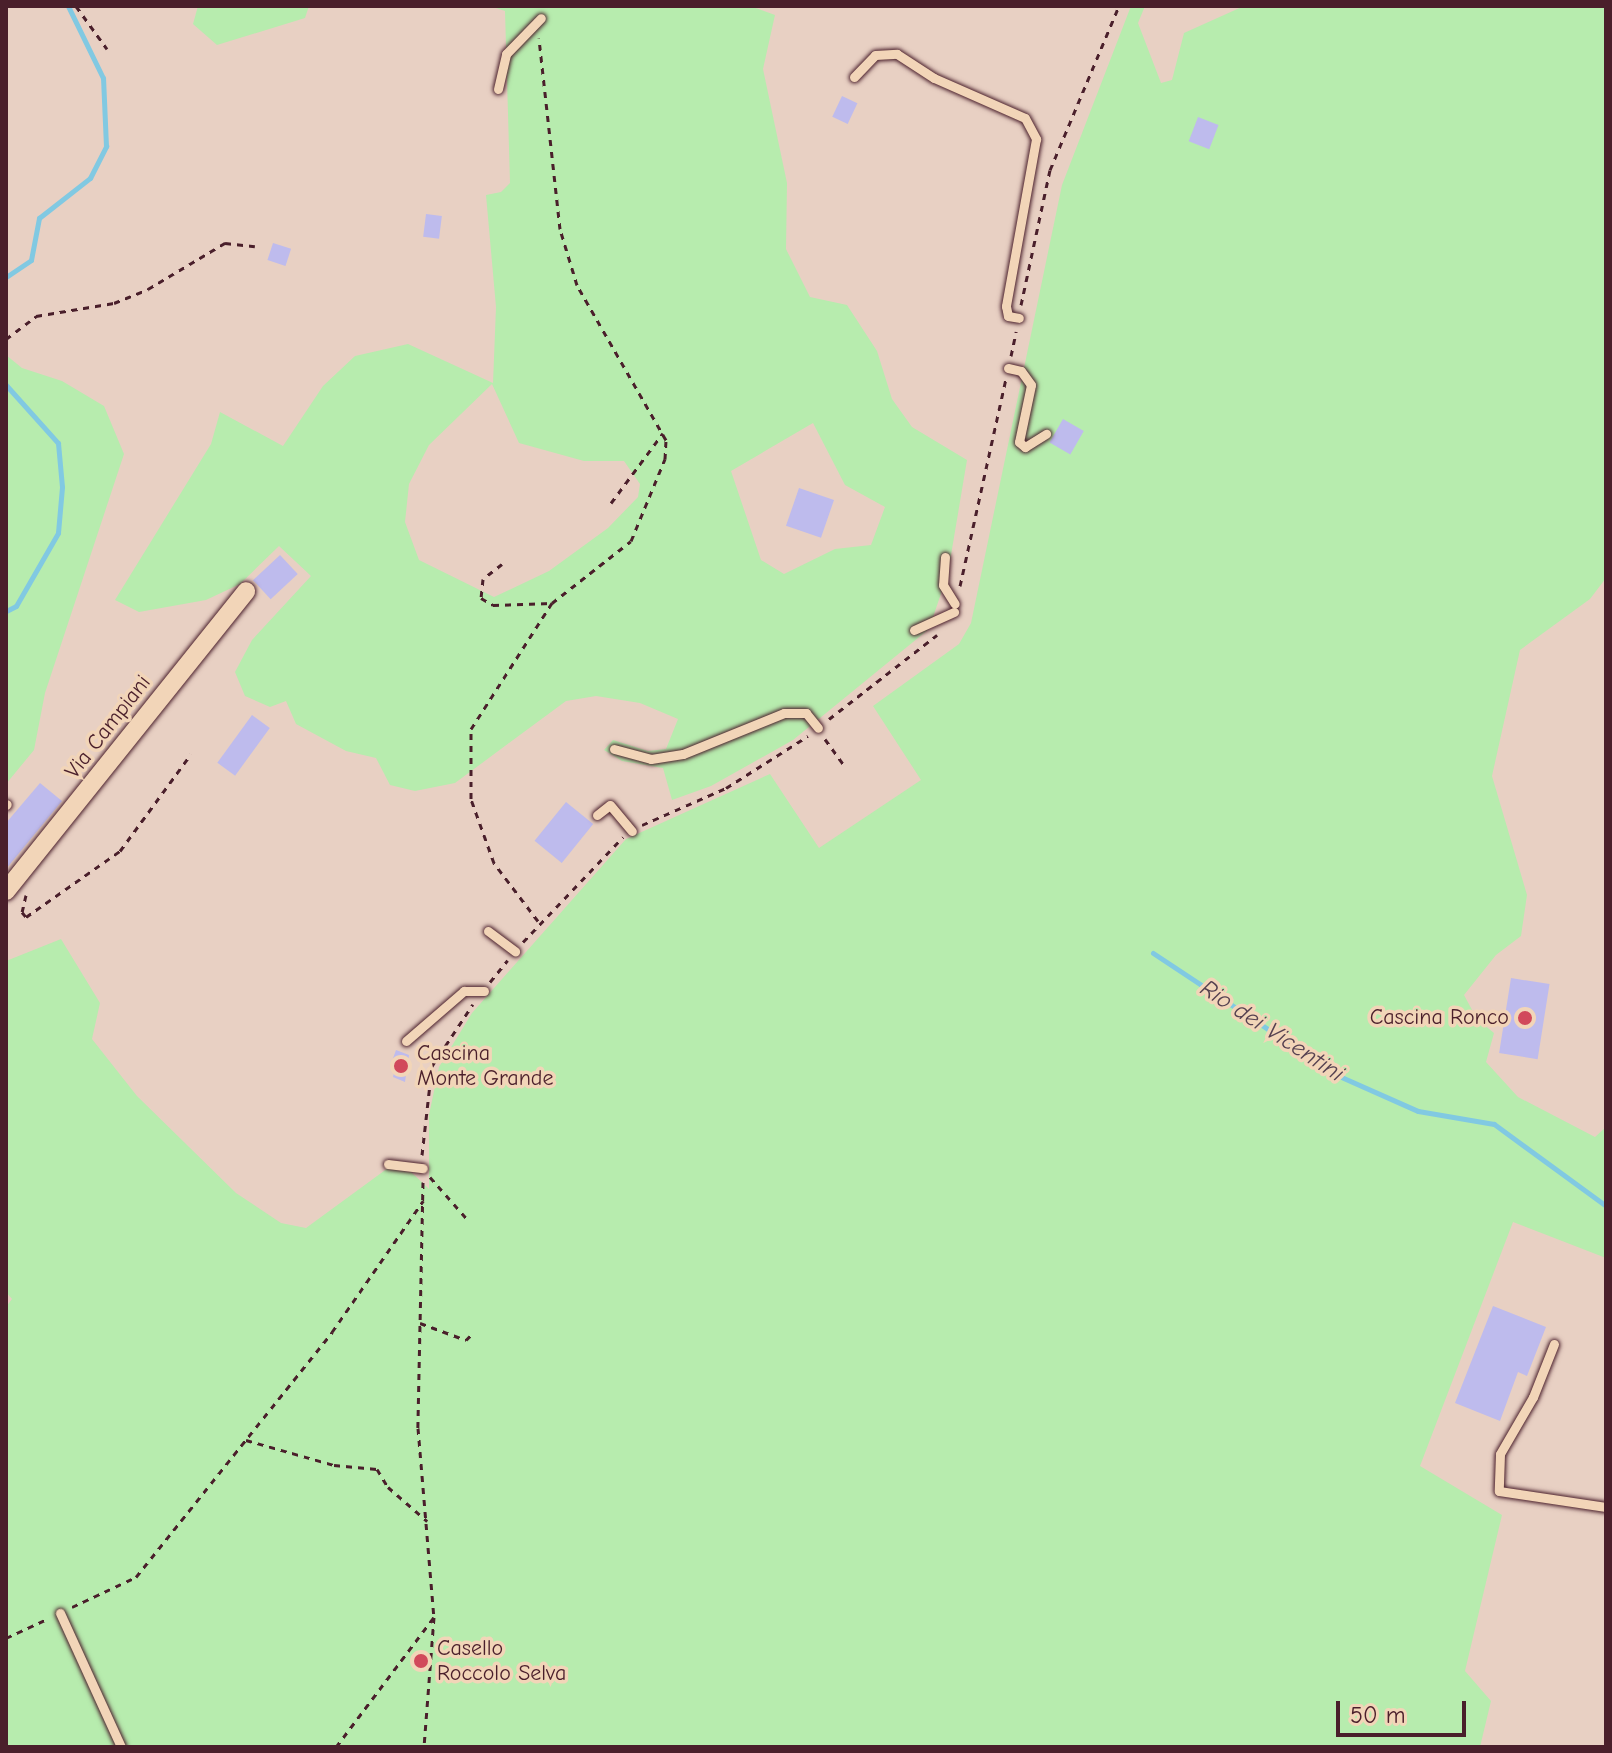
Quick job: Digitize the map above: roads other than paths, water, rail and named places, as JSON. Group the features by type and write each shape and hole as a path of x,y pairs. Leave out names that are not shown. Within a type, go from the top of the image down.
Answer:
{"street":[{"name":"Via Campiani","path":"6,891 246,591"}],"lane":[{"path":"498,89 506,54 541,18"},
{"path":"854,77 875,55 897,54 934,78 1025,118 1036,139 1006,306 1008,316 1019,318"},
{"path":"1008,368 1021,371 1031,385 1019,442 1025,447 1046,434"},
{"path":"914,630 954,608 943,585 945,557"},
{"path":"614,749 651,759 683,754 784,713 806,713 818,728"},
{"path":"597,815 610,805 632,831"},
{"path":"488,931 515,951"},
{"path":"406,1041 464,991 484,991"},
{"path":"388,1164 423,1168"},
{"path":"1554,1344 1533,1397 1500,1454 1499,1491 1606,1507"},
{"path":"60,1613 121,1747"}],"waterway":[{"path":"6,277 31,260 39,218 90,178 106,146 103,78 68,6"},
{"path":"6,385 58,443 62,487 58,533 16,606 6,611"},
{"name":"Rio dei Vicentini","path":"1153,953 1339,1076 1418,1111 1494,1124 1606,1206"}],"place":[{"name":"Cascina Ronco","path":"1525,1018"},
{"name":"Cascina Monte Grande","path":"401,1066"},
{"name":"Casello Roccolo Selva","path":"421,1661"}]}
